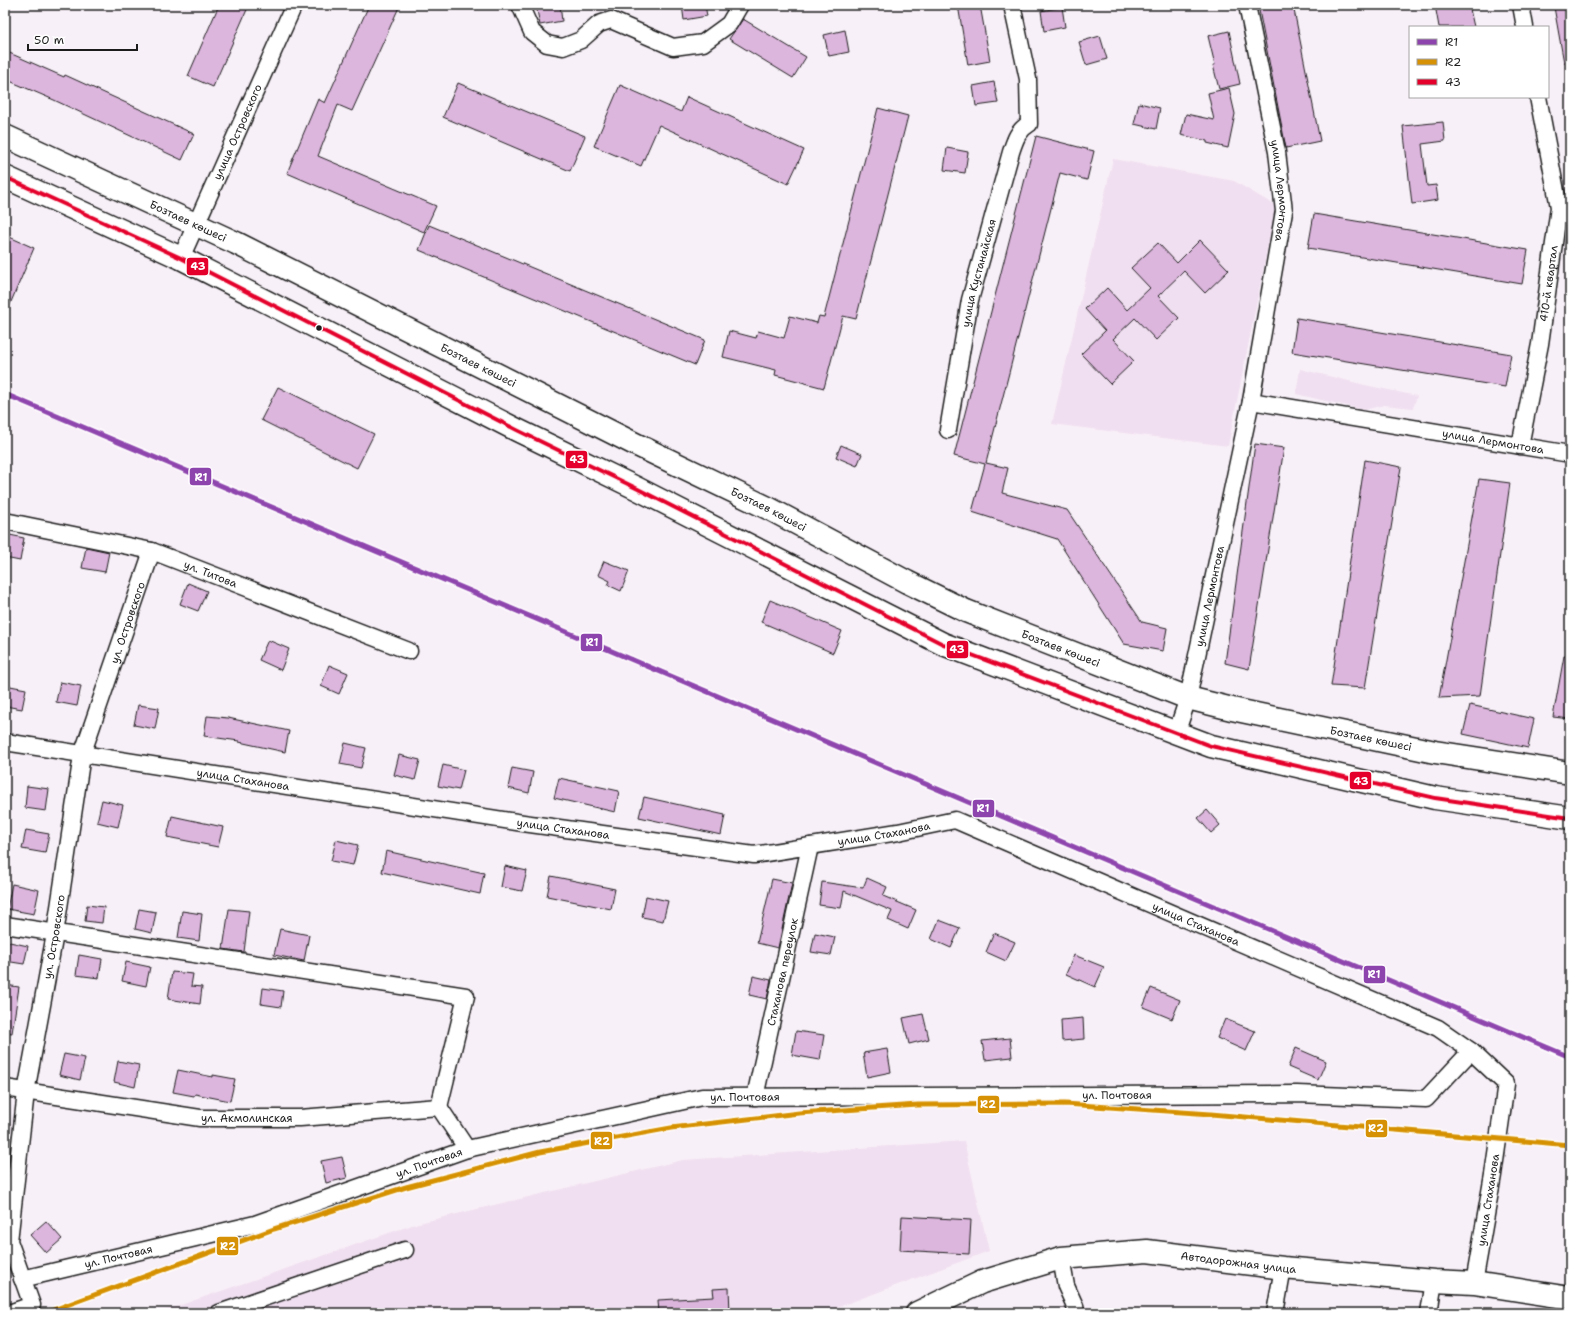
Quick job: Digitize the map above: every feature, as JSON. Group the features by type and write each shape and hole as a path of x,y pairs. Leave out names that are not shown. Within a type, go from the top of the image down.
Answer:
{"main road":[{"name":"Бозтаев көшесі","path":"5,136 236,243 637,445 770,510 906,582 966,611 1188,698 1232,709 1435,752 1570,773"},
{"path":"5,177 181,258 517,430 943,644 1176,734 1211,746 1435,798 1570,818"},
{"name":"Автодорожная улица","path":"917,1313 982,1282 1061,1258 1146,1251 1283,1268 1474,1283 1570,1298"}],"street":[{"name":"улица Островского","path":"181,258 294,5"},
{"path":"520,5 532,32 547,44 563,46 580,40 598,24 612,20 674,47 703,43 728,24 740,5"},
{"name":"улица Кустанайская","path":"948,430 970,300 1011,152 1016,138 1022,128 1029,124 1028,79 1012,5"},
{"name":"улица Лермонтова","path":"1176,734 1188,698 1251,401 1284,212 1277,152 1247,5"},
{"path":"1521,5 1525,26"},
{"name":"410-й квартал","path":"1520,446 1540,344 1559,207 1538,98"},
{"name":"улица Лермонтова","path":"1251,401 1570,454"},
{"name":"ул. Титова","path":"5,520 152,551 409,650"},
{"name":"ул. Островского","path":"9,1313 32,1305 7,1241 26,1092 55,934 82,755 152,551"},
{"name":"улица Стаханова","path":"5,742 523,823 754,855 898,832 955,820 1438,1028 1471,1051 1506,1084 1493,1175 1474,1283"},
{"name":"Стаханова переулок","path":"754,1097 810,846"},
{"path":"5,925 55,934 466,996 438,1107 468,1149"},
{"name":"ул. Почтовая","path":"22,1279 256,1224 468,1149 702,1097 1297,1094 1426,1099 1471,1051"},
{"name":"ул. Акмолинская","path":"5,1088 200,1118 300,1118 438,1107"},
{"path":"219,1313 405,1250"},
{"path":"1061,1258 1066,1286 1075,1306 1076,1313"},
{"path":"1275,1313 1283,1268"},
{"path":"1429,1313 1434,1281"}],"shaded area":[{"path":"1113,159 1234,181 1276,206 1228,446 1052,424"},
{"path":"1300,369 1417,396 1413,408 1384,405 1364,410 1296,394"},
{"path":"964,1141 989,1251 822,1313 158,1313 415,1224 683,1160"}],"building":[{"path":"219,5 249,5 213,87 188,76"},
{"path":"369,5 400,5 352,111 338,105 318,156 436,206 424,232 287,173 318,99 325,103"},
{"path":"536,5 560,5 562,21 540,25"},
{"path":"682,5 705,5 707,16 684,20"},
{"path":"958,5 980,5 990,61 968,65"},
{"path":"1258,5 1293,5 1320,141 1286,148"},
{"path":"1435,5 1469,5 1474,26 1439,26"},
{"path":"1570,5 1570,63 1564,63 1554,7"},
{"path":"1062,7 1065,27 1044,31 1041,11"},
{"path":"743,19 806,57 793,78 729,39"},
{"path":"845,30 849,52 829,56 824,35"},
{"path":"1229,31 1240,84 1219,89 1208,36"},
{"path":"1100,36 1107,59 1086,65 1079,42"},
{"path":"5,51 64,77 65,75 194,134 182,160 54,100 5,79"},
{"path":"994,82 998,103 976,106 973,86"},
{"path":"458,83 585,136 570,171 443,117"},
{"path":"620,85 681,112 687,97 804,150 788,184 659,125 641,166 594,146"},
{"path":"1229,88 1235,114 1228,148 1181,135 1186,114 1214,120 1208,93"},
{"path":"1139,103 1160,108 1156,129 1134,124"},
{"path":"878,108 908,116 856,319 843,316 824,388 775,375 776,370 723,357 729,331 756,338 758,331 784,338 790,316 817,323 819,316 824,317"},
{"path":"1443,122 1445,141 1422,144 1427,186 1436,185 1438,200 1412,204 1403,126"},
{"path":"1036,136 1094,151 1087,180 1060,173 986,463 1008,468 1002,493 1067,510 1142,622 1167,628 1163,651 1124,644 1057,539 972,512 985,464 954,456"},
{"path":"947,148 968,152 965,173 944,170"},
{"path":"1314,214 1528,250 1522,284 1308,248"},
{"path":"429,225 705,340 695,365 419,250"},
{"path":"5,235 34,248 5,316"},
{"path":"1200,240 1229,270 1205,293 1184,271 1158,296 1179,318 1156,340 1135,318 1113,339 1134,361 1110,384 1081,354 1105,331 1085,309 1107,288 1127,310 1150,288 1131,268 1158,243 1177,263"},
{"path":"1297,318 1511,354 1505,387 1292,352"},
{"path":"278,387 374,434 357,468 261,420"},
{"path":"1255,444 1284,448 1249,669 1225,663"},
{"path":"841,445 862,454 857,466 836,457"},
{"path":"1365,460 1401,467 1365,688 1331,686"},
{"path":"1479,479 1510,483 1480,696 1439,698"},
{"path":"5,534 24,538 20,561 5,558"},
{"path":"86,547 109,552 105,572 82,568"},
{"path":"604,561 629,571 621,591 608,585 610,581 598,575"},
{"path":"188,583 207,591 198,611 180,604"},
{"path":"770,600 842,631 833,653 761,622"},
{"path":"268,640 289,649 281,670 259,660"},
{"path":"1564,656 1570,657 1570,719 1553,717"},
{"path":"329,665 348,673 339,694 321,686"},
{"path":"60,682 81,686 77,706 56,702"},
{"path":"5,685 26,689 22,709 5,706"},
{"path":"138,705 159,708 155,729 134,725"},
{"path":"1470,705 1534,719 1528,748 1463,734"},
{"path":"207,716 228,718 289,731 285,752 239,741 204,736"},
{"path":"345,743 366,748 361,768 340,764"},
{"path":"399,755 420,760 415,780 394,775"},
{"path":"443,765 464,770 459,790 438,786"},
{"path":"512,768 533,772 529,793 508,788"},
{"path":"559,778 619,791 615,812 554,798"},
{"path":"27,786 49,789 46,811 25,808"},
{"path":"644,797 725,815 721,835 639,817"},
{"path":"102,800 123,805 118,827 97,822"},
{"path":"1207,810 1220,825 1211,833 1198,818"},
{"path":"172,816 223,827 218,847 167,837"},
{"path":"26,830 49,834 45,853 22,849"},
{"path":"336,840 358,845 353,865 331,861"},
{"path":"386,851 484,873 480,894 382,872"},
{"path":"505,866 527,871 522,891 501,887"},
{"path":"551,876 615,889 611,909 547,896"},
{"path":"867,878 887,887 883,896 916,910 908,929 888,920 892,911 844,891 841,908 819,905 822,882 863,888"},
{"path":"772,879 792,883 778,948 757,943"},
{"path":"12,884 39,890 34,914 7,909"},
{"path":"646,896 668,901 663,921 642,917"},
{"path":"87,905 104,907 102,923 85,921"},
{"path":"139,909 156,912 152,933 135,929"},
{"path":"229,909 249,911 244,952 223,949"},
{"path":"182,911 202,914 199,941 178,938"},
{"path":"939,920 960,928 951,948 931,939"},
{"path":"280,929 309,935 304,961 274,955"},
{"path":"815,933 835,937 831,955 811,952"},
{"path":"994,933 1015,942 1006,961 986,952"},
{"path":"5,941 28,946 24,964 5,961"},
{"path":"79,955 102,959 99,978 76,975"},
{"path":"1074,955 1104,967 1095,987 1066,974"},
{"path":"126,962 150,967 146,986 122,981"},
{"path":"172,972 193,974 191,986 202,987 200,1004 168,999"},
{"path":"753,976 771,980 767,999 749,995"},
{"path":"5,985 19,987 12,1033 5,1032"},
{"path":"263,988 283,991 281,1007 261,1004"},
{"path":"1151,988 1180,1000 1172,1019 1143,1007"},
{"path":"923,1014 929,1039 909,1044 903,1018"},
{"path":"1083,1018 1084,1039 1062,1041 1061,1020"},
{"path":"1225,1019 1255,1031 1246,1051 1217,1038"},
{"path":"796,1031 824,1035 820,1060 792,1055"},
{"path":"1010,1038 1012,1057 985,1060 982,1041"},
{"path":"1296,1048 1326,1061 1318,1080 1288,1067"},
{"path":"887,1049 891,1072 867,1077 863,1053"},
{"path":"64,1054 85,1058 80,1080 59,1075"},
{"path":"118,1061 139,1065 135,1087 114,1082"},
{"path":"178,1070 213,1077 213,1075 235,1079 230,1101 195,1094 194,1096 173,1092"},
{"path":"342,1157 347,1178 326,1183 321,1161"},
{"path":"902,1216 971,1220 969,1254 900,1250"},
{"path":"46,1221 62,1239 46,1253 30,1235"},
{"path":"729,1288 730,1313 659,1313 658,1300 714,1297 713,1289"}],"transit line":[{"name":"43","path":"5,177 181,258 517,430 636,488 943,644 1211,746 1435,798 1570,818"},
{"name":"R1","path":"5,394 1570,1057"},
{"name":"R2","path":"45,1313 274,1229 406,1187 540,1152 671,1128 799,1113 918,1105 1065,1104 1211,1114 1570,1145"}]}
